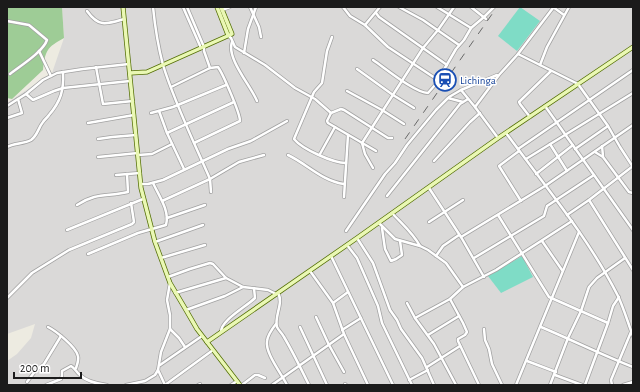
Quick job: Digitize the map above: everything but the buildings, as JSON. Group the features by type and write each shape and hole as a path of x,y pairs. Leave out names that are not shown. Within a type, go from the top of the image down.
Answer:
{"street":[{"path":"124,7 143,199 154,242 160,258 175,293 202,336 237,381 241,385 255,375 265,378"},
{"path":"153,7 155,28 163,65 178,105 210,179 211,192"},
{"path":"183,7 203,49"},
{"path":"186,7 210,68"},
{"path":"217,7 230,35"},
{"path":"230,7 222,9 232,42 235,47 265,65 295,88 313,97 332,113"},
{"path":"250,7 259,27 261,37"},
{"path":"244,53 248,29 256,7"},
{"path":"343,7 350,16 365,25 388,47 438,80"},
{"path":"365,25 380,7"},
{"path":"399,7 438,30 459,45"},
{"path":"437,7 471,28"},
{"path":"373,168 365,154 362,143 423,48 450,15 454,7"},
{"path":"471,7 485,18"},
{"path":"373,60 403,81 424,93 428,93 431,91 471,28 485,18 494,7"},
{"path":"475,107 498,75 518,54 553,7 564,15"},
{"path":"540,65 547,47 569,7"},
{"path":"87,11 96,21 101,24 125,19"},
{"path":"376,13 379,17 447,65"},
{"path":"7,21 30,24 45,38 46,42 39,51 10,74"},
{"path":"130,73 148,72 203,49 230,35"},
{"path":"332,37 327,51 322,83 316,88 294,139 304,147 333,161 346,163"},
{"path":"232,42 231,49 235,60 257,101"},
{"path":"207,342 429,188 498,138 633,47"},
{"path":"39,51 51,76"},
{"path":"518,54 578,84 608,126 633,166 589,200 567,214"},
{"path":"7,106 51,76 63,72 130,64"},
{"path":"96,67 103,104 133,101"},
{"path":"171,87 210,68 216,67 219,69 234,102 240,117 240,121 194,143"},
{"path":"357,69 414,108"},
{"path":"521,201 499,166 518,150 633,70"},
{"path":"530,117 519,102 551,71"},
{"path":"7,147 30,140 37,134 41,124 58,103 63,88 63,72"},
{"path":"346,231 378,183 395,163 407,144 436,110 448,98 461,90 498,75"},
{"path":"26,94 33,100 54,90 63,88 131,81"},
{"path":"151,113 178,105 226,85"},
{"path":"461,90 498,138"},
{"path":"347,91 404,124"},
{"path":"526,159 633,93"},
{"path":"448,98 463,102"},
{"path":"7,118 22,113 18,99"},
{"path":"387,196 463,102 468,99"},
{"path":"167,133 234,102"},
{"path":"545,106 633,230"},
{"path":"376,151 327,122 332,113 341,109 344,110 388,138 392,138"},
{"path":"159,111 167,133 184,169"},
{"path":"434,161 480,113"},
{"path":"88,123 134,115"},
{"path":"141,184 153,183 251,141 287,121"},
{"path":"436,256 445,244 498,215 545,186 633,124"},
{"path":"575,149 608,126"},
{"path":"320,154 335,127"},
{"path":"506,133 572,221 605,272 618,297 633,335 618,362 611,380 612,385"},
{"path":"344,197 348,135"},
{"path":"98,139 136,136"},
{"path":"98,157 152,154 172,144"},
{"path":"550,144 568,171"},
{"path":"536,174 573,145"},
{"path":"602,146 603,157"},
{"path":"594,152 603,157 629,192 633,193"},
{"path":"162,201 210,179 239,162 264,155"},
{"path":"288,155 330,180 344,184"},
{"path":"116,175 140,173"},
{"path":"77,204 97,195 128,192 126,174"},
{"path":"474,258 544,216 546,206 594,175"},
{"path":"88,254 138,233 166,226 168,218 153,183"},
{"path":"429,188 474,258 484,277"},
{"path":"67,230 143,199"},
{"path":"429,222 463,200"},
{"path":"589,200 633,270"},
{"path":"7,298 32,273 70,250 132,224 134,219 131,203"},
{"path":"168,218 204,204"},
{"path":"392,213 402,225 413,234 420,246"},
{"path":"498,215 546,295 608,323"},
{"path":"415,318 450,299 463,287 484,277 522,254 572,221"},
{"path":"379,223 389,235 400,241 420,246 446,263 463,287"},
{"path":"154,242 203,225"},
{"path":"382,227 385,249 390,261 402,255 400,241"},
{"path":"516,385 541,327 562,270 579,232"},
{"path":"357,238 373,263 393,316 427,368 434,385"},
{"path":"542,241 562,270"},
{"path":"160,258 205,245"},
{"path":"347,245 357,258 378,306 382,323 412,385"},
{"path":"432,253 440,250"},
{"path":"331,256 393,385"},
{"path":"550,385 592,282 625,258"},
{"path":"168,277 210,263 213,264 226,278 243,287 268,290 277,293 280,296 280,303 276,324 268,336 267,343 268,350 287,385"},
{"path":"310,271 332,304 342,330 368,385"},
{"path":"175,293 226,278"},
{"path":"126,385 145,381 155,375 158,370 161,352 170,329 170,315 167,300 170,283"},
{"path":"186,310 225,296 243,287"},
{"path":"221,333 221,327 227,320 254,298 254,288"},
{"path":"332,304 348,292"},
{"path":"526,361 583,385 597,352 613,306 618,297"},
{"path":"450,299 467,332 458,339 479,385"},
{"path":"407,303 415,318 442,357 456,385"},
{"path":"428,335 459,316"},
{"path":"316,317 344,372"},
{"path":"342,330 361,318"},
{"path":"276,324 309,385"},
{"path":"48,327 54,330 76,351 79,360 76,369"},
{"path":"300,327 327,385"},
{"path":"541,327 618,362 633,367"},
{"path":"170,329 185,347"},
{"path":"484,329 485,340 489,349 490,358 502,385"},
{"path":"272,385 344,334"},
{"path":"27,382 36,370 44,364 61,336"},
{"path":"159,365 202,336"},
{"path":"409,380 460,346"},
{"path":"158,370 165,385 214,350"},
{"path":"46,385 62,378 62,370 71,366 76,369 78,374 83,378 107,385"},
{"path":"231,385 237,381"},
{"path":"623,385 633,382"}],"shaded area":[{"path":"62,7 633,7 633,385 7,385 7,361 17,354 31,338 35,324 7,334 7,103 52,73 64,38"},
{"path":"520,7 540,21 517,51 498,36"},
{"path":"522,256 533,277 501,293 488,276"}],"green space":[{"path":"7,7 62,7 64,38 50,47 46,54 43,70 12,99 7,98"}],"railway":[{"path":"405,139 497,7"}],"place":[{"name":"Lichinga","path":"445,80"}]}
